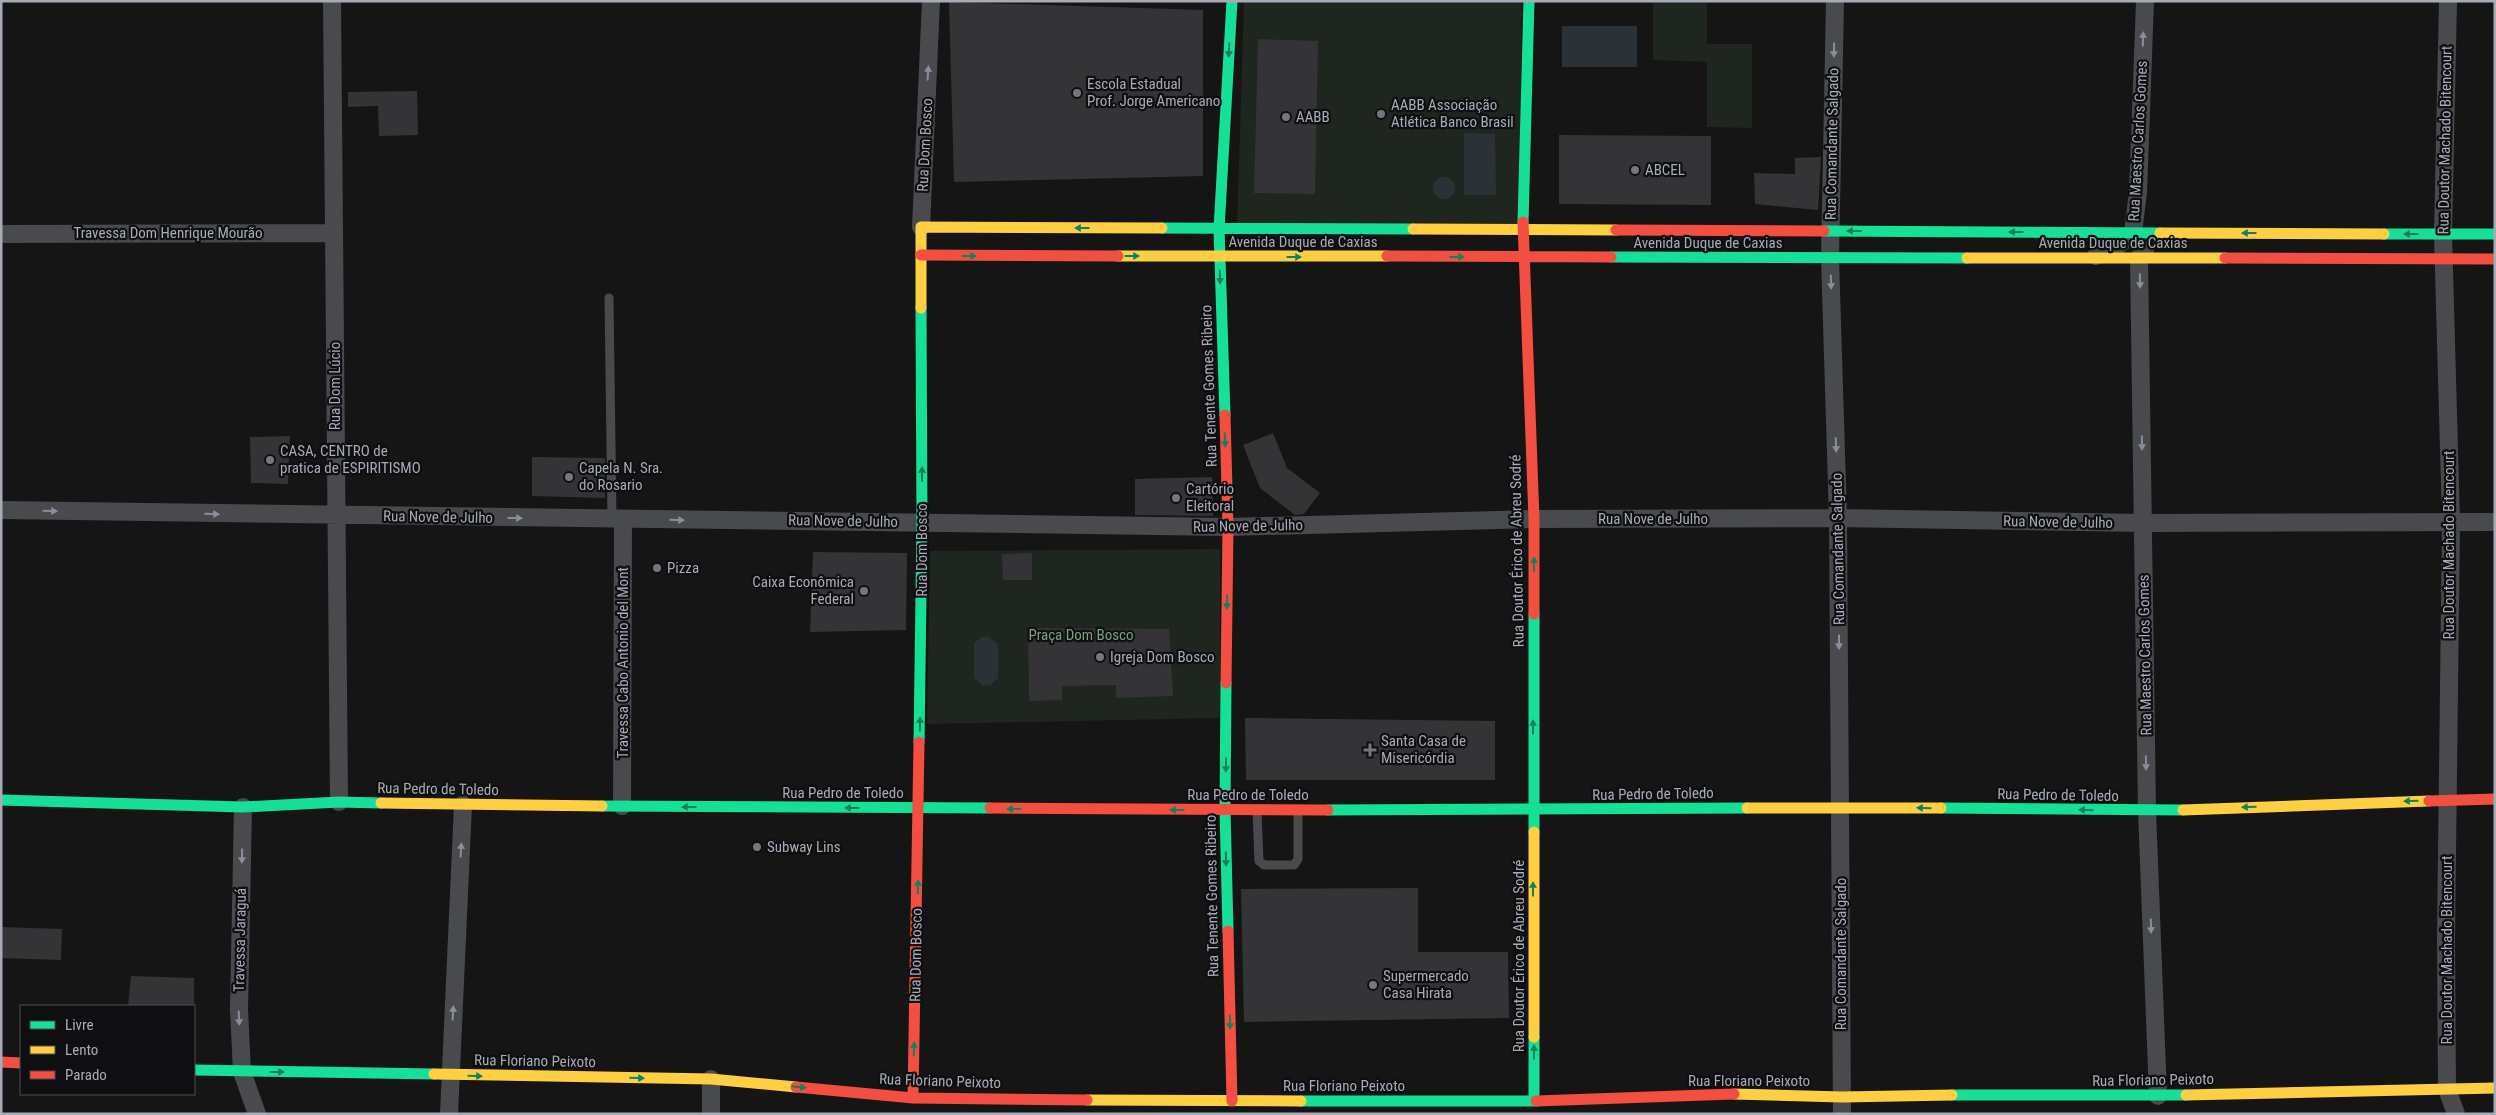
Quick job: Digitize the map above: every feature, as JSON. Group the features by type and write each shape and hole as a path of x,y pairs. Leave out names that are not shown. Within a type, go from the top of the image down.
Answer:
{"main road":[{"name":"Rua Tenente Gomes Ribeiro","path":"1232,1 1219,229 1228,527 1225,810 1235,1107"},
{"name":"Rua Doutor Érico de Abreu Sodré","path":"1529,1 1523,230 1526,257 1534,519 1533,810 1537,1107"},
{"name":"Avenida Duque de Caxias","path":"921,227 2495,234"},
{"name":"Rua Dom Bosco","path":"916,1106 922,522 921,227"},
{"name":"Avenida Duque de Caxias","path":"920,256 2495,259"},
{"name":"Rua Pedro de Toledo","path":"1,800 243,807 339,802 463,805 1225,810 1841,807 2147,811 2446,800 2495,800"},
{"path":"1,1062 20,1063"},
{"name":"Rua Floriano Peixoto","path":"195,1070 711,1079 916,1106 1537,1107 1734,1094 1842,1105 1887,1095 2159,1100 2495,1088"}],"street":[{"name":"Rua Dom Lúcio","path":"332,1 335,516 339,802"},
{"name":"Rua Dom Bosco","path":"921,227 931,1"},
{"name":"Rua Comandante Salgado","path":"1835,1 1830,258 1838,518 1842,1105"},
{"name":"Rua Maestro Carlos Gomes","path":"2093,258 2116,247 2133,233 2138,192 2145,1"},
{"name":"Rua Doutor Machado Bitencourt","path":"2448,1 2443,234 2451,522 2446,800 2447,1089 2456,1114"},
{"name":"Travessa Dom Henrique Mourão","path":"1,234 334,233"},
{"name":"Rua Maestro Carlos Gomes","path":"2159,1100 2147,811 2139,258 2154,241 2173,233"},
{"name":"Rua Nove de Julho","path":"1,510 1228,527 1534,519 1838,518 2144,523 2495,522"},
{"name":"Travessa Cabo Antonio del Mont","path":"618,519 622,806"},
{"path":"449,1114 463,805"},
{"name":"Travessa Jaraguá","path":"243,807 238,1009 242,1072 257,1114"},
{"path":"711,1079 711,1114"},
{"path":"1827,1114 1842,1105"}],"lane":[{"path":"609,298 618,519"},
{"path":"1257,810 1259,861 1264,865 1294,865 1298,859 1298,810"}],"green space":[{"name":"AABB Associação Atlética Banco Brasil","path":"1244,1 1522,1 1519,228 1237,226"},
{"path":"1653,1 1707,1 1707,44 1752,44 1752,128 1707,127 1707,62 1653,60"},
{"name":"Praça Dom Bosco","path":"1220,549 1220,718 927,724 930,551"}],"shaded area":[{"path":"1562,26 1637,26 1637,67 1562,67"},
{"path":"1464,133 1495,134 1496,195 1464,195"},
{"path":"1444,177 1452,180 1455,188 1452,196 1444,199 1436,196 1433,188 1436,180"},
{"path":"982,637 989,637 998,644 998,678 991,685 983,686 974,678 974,643"}],"building":[{"name":"Escola Estadual Prof. Jorge Americano","path":"949,2 1203,10 1203,176 954,182"},
{"name":"AABB","path":"1258,39 1318,41 1315,194 1254,193"},
{"path":"417,91 418,135 379,136 378,106 348,107 348,92"},
{"name":"ABCEL","path":"1559,135 1711,136 1711,205 1559,204"},
{"path":"1821,157 1818,210 1755,204 1754,173 1795,174 1795,158"},
{"path":"1273,433 1287,468 1320,493 1304,514 1295,515 1260,488 1243,445"},
{"name":"CASA, CENTRO de pratica de ESPIRITISMO","path":"290,436 288,484 251,483 250,437"},
{"name":"Capela N. Sra. do Rosario","path":"532,457 605,458 605,498 532,496"},
{"name":"Cartório Eleitoral","path":"1212,477 1213,516 1135,515 1135,479"},
{"name":"Caixa Econômica Federal","path":"813,552 907,553 906,630 810,632"},
{"path":"1032,553 1032,580 1003,580 1002,554"},
{"name":"Igreja Dom Bosco","path":"1028,628 1169,629 1173,696 1116,698 1116,685 1062,686 1062,700 1029,701"},
{"name":"Santa Casa de Misericórdia","path":"1245,718 1495,721 1495,780 1246,780"},
{"name":"Supermercado Casa Hirata","path":"1418,888 1418,952 1508,952 1509,1018 1244,1022 1241,889"},
{"path":"1,927 62,929 61,960 1,958"},
{"path":"131,976 194,978 194,1005 128,1005"}],"traffic: fast":[{"path":"1225,415 1219,229 1232,1"},
{"path":"1523,222 1529,1"},
{"path":"1162,228 1413,229"},
{"path":"1824,231 2160,233"},
{"path":"2384,234 2495,234"},
{"path":"1611,257 1967,258"},
{"path":"919,742 922,522 921,308"},
{"path":"1534,614 1534,832"},
{"path":"1226,683 1225,810 1228,931"},
{"path":"1,800 243,807 339,802 381,803"},
{"path":"602,806 990,808"},
{"path":"1328,810 1747,808"},
{"path":"1941,808 2183,810"},
{"path":"1534,1037 1534,1101"},
{"path":"195,1070 434,1074"},
{"path":"1952,1095 2186,1095"},
{"path":"1301,1101 1536,1101"}],"traffic: slow":[{"path":"921,308 921,227 1162,228"},
{"path":"1413,229 1616,230"},
{"path":"2160,233 2384,234"},
{"path":"1118,256 1387,256"},
{"path":"1967,258 2225,258"},
{"path":"2183,810 2429,801"},
{"path":"381,803 602,806"},
{"path":"1747,808 1941,808"},
{"path":"1534,832 1534,1037"},
{"path":"434,1074 711,1079 796,1087"},
{"path":"2186,1095 2495,1088"},
{"path":"1734,1094 1842,1097 1952,1095"},
{"path":"1087,1100 1301,1101"}],"traffic: jam":[{"path":"1523,222 1534,519 1534,614"},
{"path":"1616,230 1824,231"},
{"path":"921,255 1118,256"},
{"path":"1387,256 1611,257"},
{"path":"2225,258 2495,259"},
{"path":"1225,415 1228,527 1226,683"},
{"path":"913,1098 919,742"},
{"path":"2429,801 2495,799"},
{"path":"990,808 1328,810"},
{"path":"1228,931 1232,1101"},
{"path":"1,1062 20,1063"},
{"path":"796,1087 913,1098 1087,1100"},
{"path":"1536,1101 1734,1094"}],"place":[{"name":"Escola Estadual Prof. Jorge Americano","path":"1077,93"},
{"name":"AABB Associação Atlética Banco Brasil","path":"1381,114"},
{"name":"AABB","path":"1286,117"},
{"name":"ABCEL","path":"1635,170"},
{"name":"CASA, CENTRO de pratica de ESPIRITISMO","path":"270,460"},
{"name":"Capela N. Sra. do Rosario","path":"569,477"},
{"name":"Cartório Eleitoral","path":"1176,498"},
{"name":"Pizza","path":"657,568"},
{"name":"Caixa Econômica Federal","path":"864,591"},
{"name":"Igreja Dom Bosco","path":"1100,657"},
{"name":"Santa Casa de Misericórdia","path":"1370,750"},
{"name":"Subway Lins","path":"757,847"},
{"name":"Supermercado Casa Hirata","path":"1373,985"}]}
